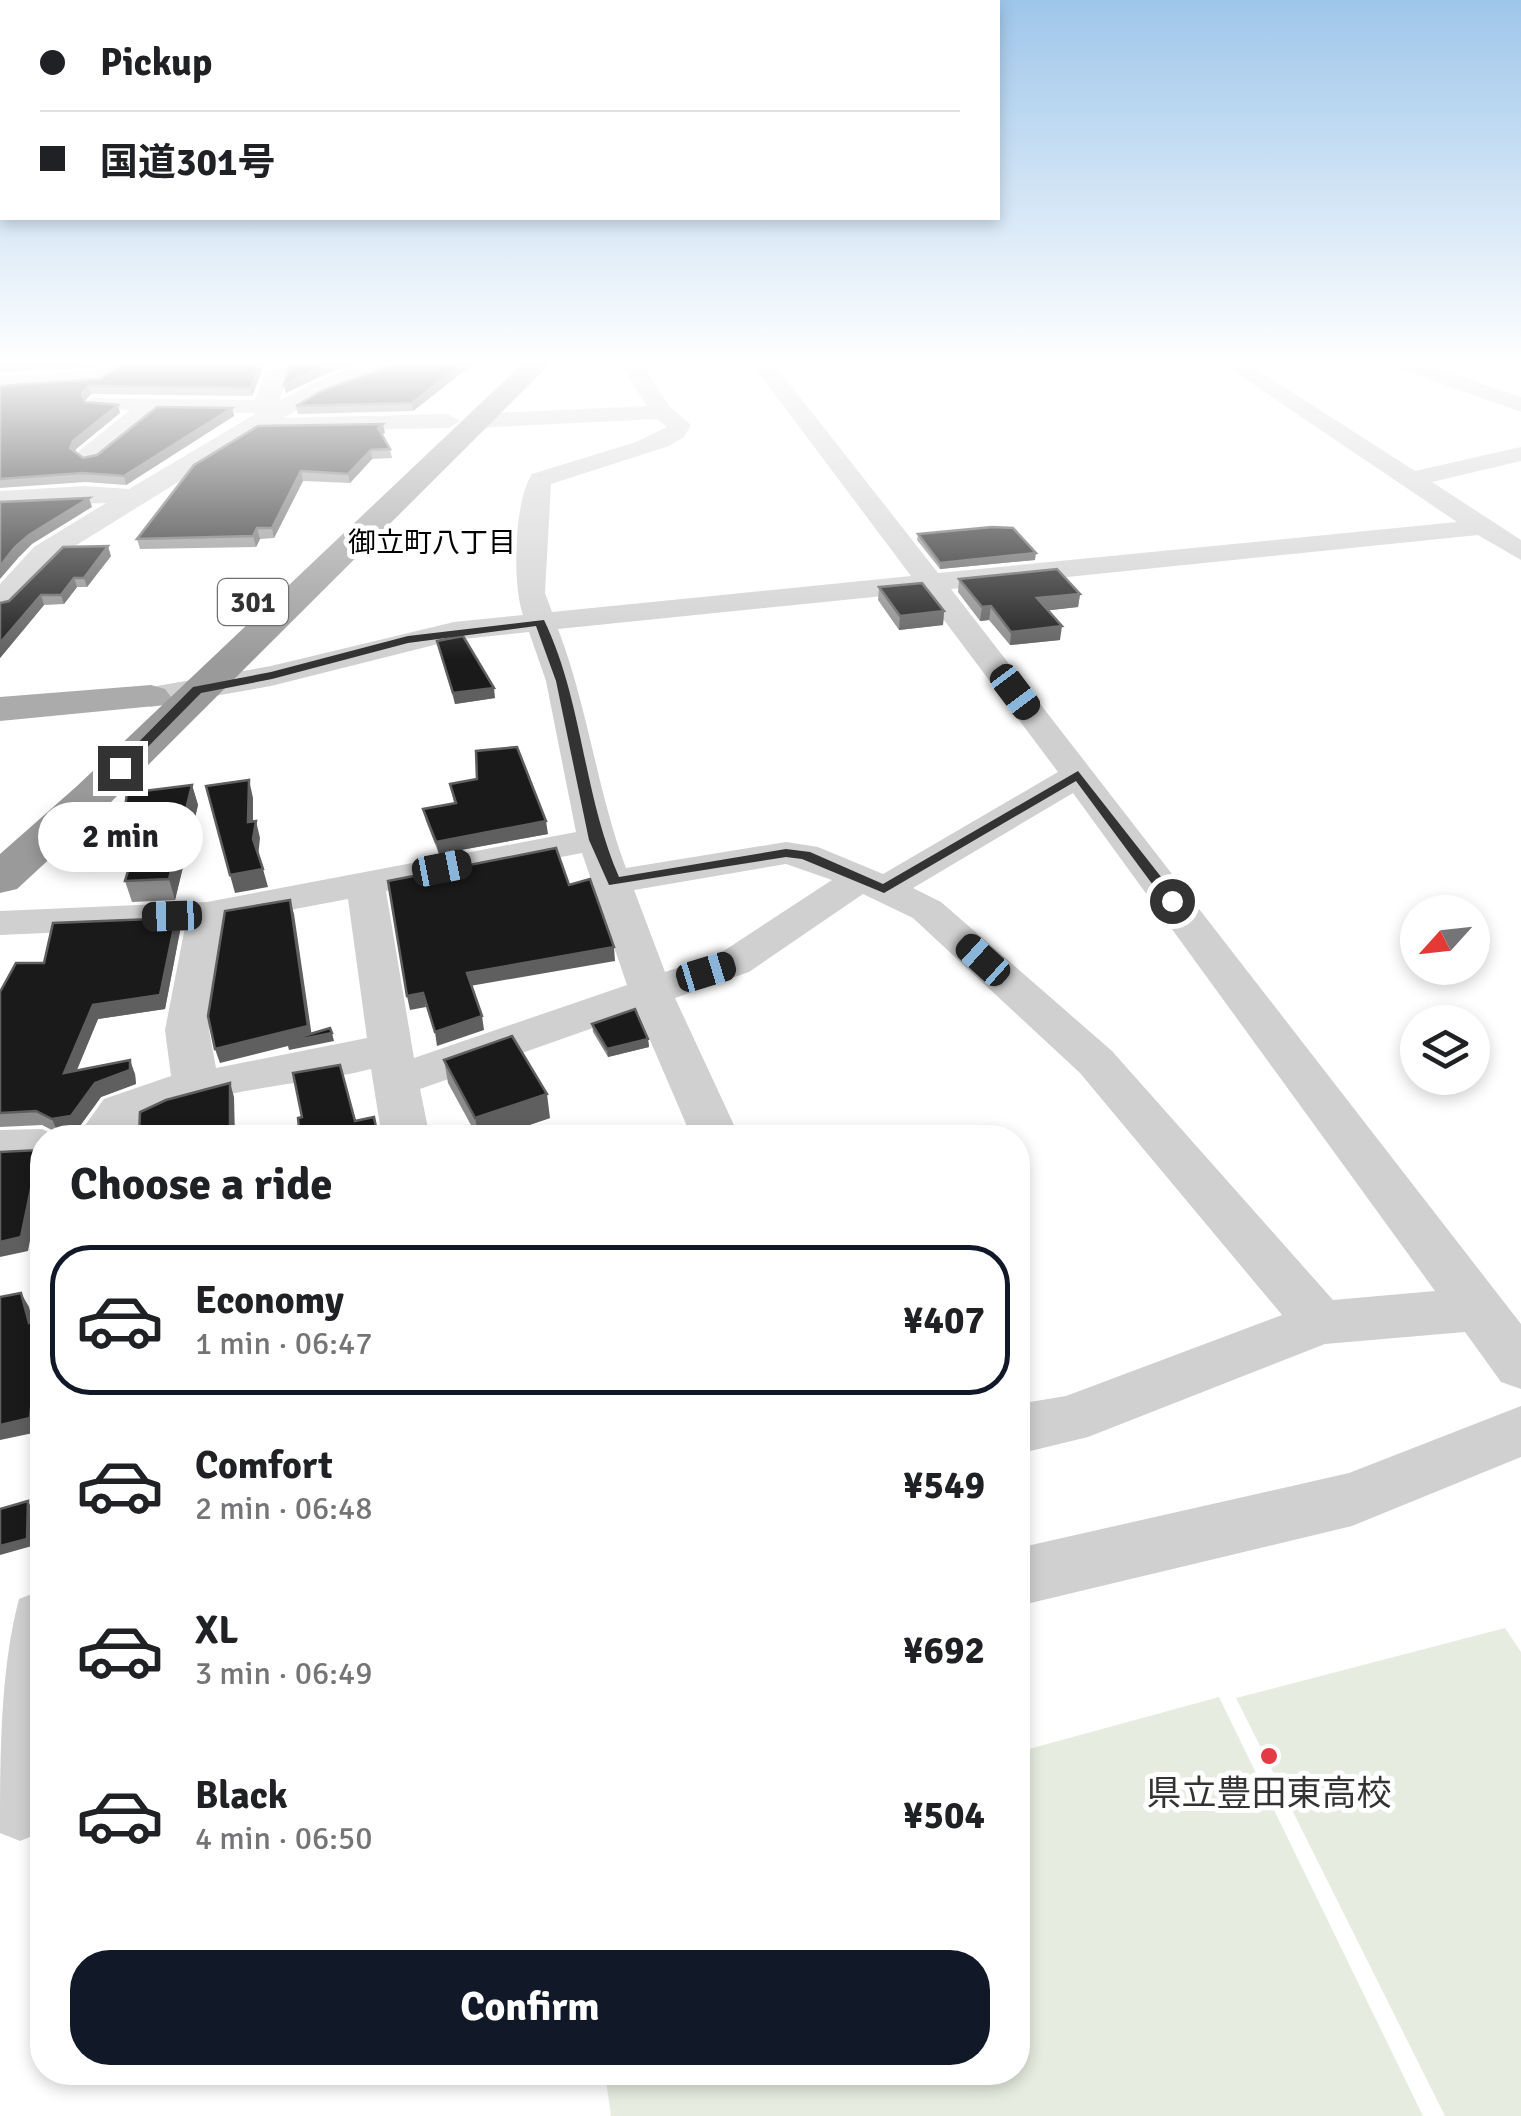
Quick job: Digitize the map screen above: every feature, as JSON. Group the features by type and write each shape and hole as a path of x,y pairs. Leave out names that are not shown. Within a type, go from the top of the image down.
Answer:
{"highway":[{"name":"301","path":"0,837 415,463"},
{"name":"301","path":"0,879 94,794 421,463"}],"main road":[{"path":"0,709 151,697"}],"street":[{"path":"0,602 14,570 188,463"},
{"path":"591,463 541,479 536,489 530,593 562,681 596,840 650,990 710,1125"},
{"path":"839,463 1521,1366"},
{"path":"1383,463 1521,552"},
{"path":"1409,480 1483,463"},
{"path":"0,498 85,494 134,497"},
{"path":"151,697 272,676 408,640 540,622 1482,526"},
{"path":"110,1125 120,1111 166,1092 355,1058 392,1064 734,964 872,883 1078,775"},
{"path":"0,923 207,914 596,840"},
{"path":"614,882 786,853 805,855 927,910 1096,1062 1321,1323"},
{"path":"365,883 404,1125"},
{"path":"196,1087 186,1030 207,914"},
{"path":"0,1147 30,1146"},
{"path":"1030,1426 1068,1420 1321,1323 1479,1309"},
{"path":"1030,1574 1352,1498 1521,1431"},
{"path":"21,1806 30,1727"}],"shaded area":[{"path":"1505,1628 1521,1652 1521,2116 1445,2116 1236,1698"},
{"path":"1219,1697 1423,2116 611,2116 607,2085 1030,2085 1030,1749"}],"building":[{"path":"0,463 145,463 124,476 82,473 0,479"},
{"path":"359,463 348,474 301,471 272,528 257,528 253,536 137,539 194,465"},
{"path":"89,498 29,535 0,566 0,502"},
{"path":"1013,528 1036,553 940,563 918,534"},
{"path":"108,546 84,578 74,578 61,595 41,595 0,643 0,603 9,601 63,547"},
{"path":"1057,569 1080,594 1037,598 1062,626 1011,632 991,606 982,607 959,579"},
{"path":"922,583 944,611 900,616 879,587"},
{"path":"463,636 494,688 453,693 437,641"},
{"path":"517,747 546,821 436,842 423,809 456,803 450,784 477,779 476,751"},
{"path":"249,780 248,822 256,821 253,839 263,869 230,875 206,786"},
{"path":"192,785 169,879 125,881 141,828 122,830 127,793"},
{"path":"556,848 569,885 590,879 614,947 467,973 482,1016 435,1032 423,993 407,996 388,881"},
{"path":"290,900 308,1026 215,1049 208,1016 225,911"},
{"path":"176,918 160,995 93,1005 64,1073 130,1060 130,1070 95,1083 71,1116 52,1119 36,1111 0,1113 0,992 16,963 44,963 53,923"},
{"path":"635,1009 648,1039 607,1049 592,1024"},
{"path":"330,1028 332,1033 287,1042 287,1041"},
{"path":"512,1036 547,1094 475,1118 444,1060"},
{"path":"340,1065 355,1121 374,1117 376,1125 299,1125 298,1118 302,1117 293,1073"},
{"path":"230,1083 230,1125 140,1125 140,1112 166,1100"},
{"path":"30,1150 30,1194 21,1237 0,1242 0,1152"},
{"path":"21,1293 30,1323 30,1418 0,1425 0,1297"},
{"path":"28,1501 27,1539 0,1546 0,1509"}],"place":[{"name":"県立豊田東高校","path":"1269,1756"}],"district":[{"name":"御立町八丁目","path":"432,542"}],"route":[{"path":"120,768 198,690 272,676 408,640 540,622 562,681 596,840 614,882 786,853 805,855 884,889 1078,775 1172,901"}]}
